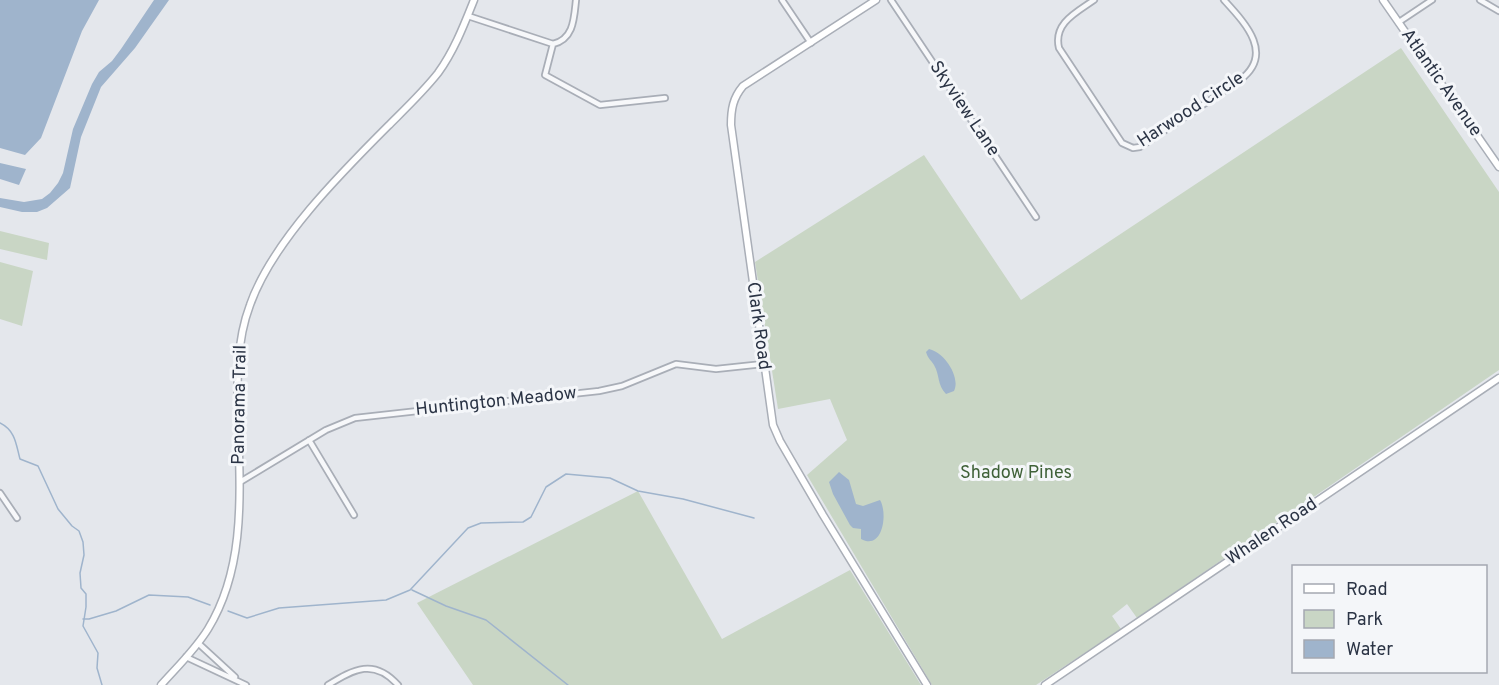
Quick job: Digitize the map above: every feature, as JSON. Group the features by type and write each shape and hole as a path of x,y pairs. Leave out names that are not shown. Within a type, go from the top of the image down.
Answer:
{"street":[{"name":"Panorama Trail","path":"161,685 209,627 222,601 233,568 239,517 240,344 246,316 259,284 305,215 438,73 458,39 474,0"},
{"path":"468,16 553,44 564,40 570,32 576,0"},
{"path":"782,0 811,43"},
{"name":"Clark Road","path":"876,0 743,86 734,98 732,106 732,136 770,416 780,441 927,685"},
{"name":"Skyview Lane","path":"891,0 1036,217"},
{"name":"Harwood Circle","path":"1094,0 1062,24 1058,35 1059,48 1122,143 1133,148 1140,147 1240,80 1251,70 1257,56 1254,40 1224,0"},
{"name":"Atlantic Avenue","path":"1383,0 1499,167"},
{"path":"1399,22 1432,0"},
{"path":"1480,0 1499,11"},
{"path":"553,44 545,75 596,104 616,105 665,98"},
{"name":"Huntington Meadow","path":"240,482 341,422 355,418 598,391 622,386 676,364 716,369 763,364"},
{"name":"Whalen Road","path":"1045,685 1499,378"},
{"path":"309,440 354,515"},
{"path":"0,493 17,518"},
{"path":"198,643 239,681"},
{"path":"186,657 246,685"},
{"path":"328,685 351,671 369,668 385,673 398,685"}],"green space":[{"name":"Shadow Pines","path":"1401,48 1499,192 1499,370 1137,618 1127,604 1112,616 1121,629 1036,685 932,685 807,475 847,440 830,399 778,409 755,262 924,155 1021,300"},
{"path":"0,231 49,243 47,260 0,249"},
{"path":"0,262 33,271 22,326 0,319"},
{"path":"638,491 722,639 850,570 921,685 473,685 417,603"}],"water":[{"path":"0,0 99,0 82,31 41,138 25,155 0,148"},
{"path":"154,0 169,0 135,48 101,87 81,137 70,188 47,208 37,212 22,212 0,207 0,198 24,202 42,199 58,183 63,173 73,129 92,84 99,72 121,49"},
{"path":"0,163 26,169 19,185 0,179"},
{"path":"929,349 940,355 950,366 956,385 954,391 946,394 943,391 936,369 926,352"},
{"path":"839,472 849,480 856,504 863,506 880,500 884,513 882,529 874,540 861,539 861,529 850,525 833,494 829,482"}],"waterway":[{"path":"0,423 12,434 20,459 38,466 58,509 79,531 84,555 80,573 81,588 86,594 83,626 98,653 97,668 102,685"},
{"path":"228,611 247,618 279,608 386,600 410,590 468,528 481,523 523,522 531,517 546,487 566,474 610,478 638,491 683,499 754,518"},
{"path":"412,590 446,606 486,620 568,685"},
{"path":"83,619 116,611 149,595 188,597 210,605"}]}
